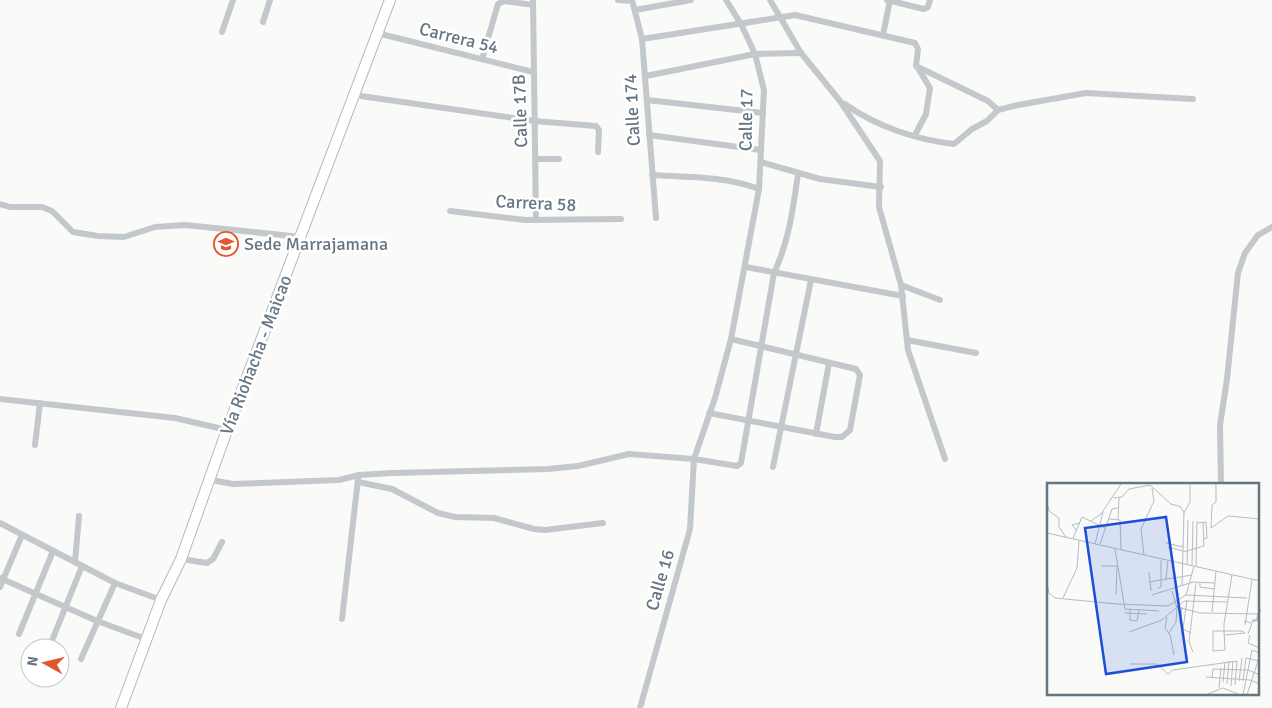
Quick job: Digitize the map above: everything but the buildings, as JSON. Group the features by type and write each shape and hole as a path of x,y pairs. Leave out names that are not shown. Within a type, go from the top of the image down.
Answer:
{"highway":[{"name":"Vía Riohacha - Maicao","path":"121,708 161,600 181,559 211,480 227,430 390,0"}],"street":[{"path":"222,32 234,0"},
{"path":"263,22 270,0"},
{"path":"618,0 632,0"},
{"name":"Calle 174","path":"632,0 642,39 656,218"},
{"path":"635,10 691,0"},
{"name":"Calle 17","path":"726,0 741,24 755,54 764,90 759,190 731,339"},
{"path":"770,0 800,53 840,101 880,161 881,187 879,207 901,285 908,350 945,458"},
{"path":"883,34 889,0 924,9 928,7 930,0"},
{"path":"482,59 498,4 504,1 533,3"},
{"name":"Calle 17B","path":"533,3 536,220"},
{"path":"642,39 794,15 883,34 915,43 918,49 916,66 930,88 926,114 916,135"},
{"name":"Carrera 54","path":"377,33 533,72"},
{"path":"646,76 755,54 800,53"},
{"path":"916,66 988,101 998,110"},
{"path":"840,101 877,123 933,142 954,144 972,129 987,121 998,110 1086,93 1193,99"},
{"path":"354,96 534,121 596,126 599,130 598,152"},
{"path":"647,100 763,113"},
{"path":"649,135 761,150"},
{"path":"536,159 559,159"},
{"path":"761,162 820,180 881,187"},
{"path":"211,480 233,484 548,469 578,466 629,454 694,459 737,466 741,463 774,273 784,250 789,231 798,174"},
{"path":"652,175 747,184 759,190"},
{"path":"0,204 10,207 42,207 52,212 73,232 98,236 124,237 155,227 185,225 300,238"},
{"name":"Carrera 58","path":"450,211 536,220 621,219"},
{"path":"1221,483 1220,425 1227,379 1238,273 1245,253 1258,235 1272,227"},
{"path":"746,267 903,296"},
{"path":"773,467 811,280"},
{"path":"901,285 940,300"},
{"path":"709,413 842,438 850,430 859,371 731,339"},
{"name":"Calle 16","path":"640,708 690,530 694,459 715,398 731,339"},
{"path":"907,340 976,353"},
{"path":"816,434 829,363"},
{"path":"0,399 175,418 227,430"},
{"path":"35,445 40,403"},
{"path":"358,478 392,489 438,513 494,518 534,529 545,530 603,523"},
{"path":"342,619 358,478"},
{"path":"75,562 79,516"},
{"path":"0,523 115,583 161,600"},
{"path":"0,587 22,535"},
{"path":"181,559 207,563 213,559 222,542"},
{"path":"19,634 53,552"},
{"path":"52,638 82,566"},
{"path":"2,579 97,621 146,639"},
{"path":"81,659 115,583"}],"place":[{"name":"Sede Marrajamana","path":"226,244"}]}
